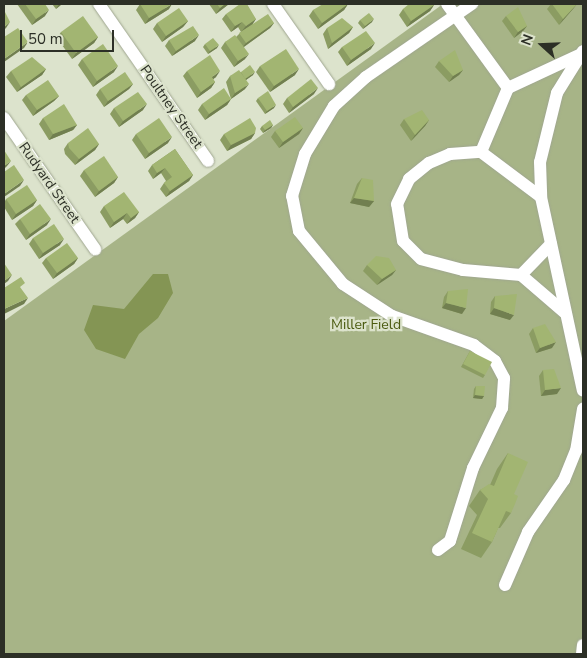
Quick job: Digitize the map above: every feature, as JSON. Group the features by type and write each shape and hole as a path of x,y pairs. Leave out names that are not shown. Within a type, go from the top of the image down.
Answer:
{"street":[{"name":"Poultney Street","path":"99,4 208,161"},
{"path":"274,4 329,84"},
{"path":"447,4 457,15 508,88"},
{"path":"438,550 450,541 473,468 502,408 501,373 488,354 474,345 392,316 343,284 299,231 292,196 305,154 334,106 366,77 472,4"},
{"path":"481,152 508,88 581,52"},
{"path":"581,52 557,93 545,128 540,162 541,197 564,312 583,391"},
{"name":"Rudyard Street","path":"4,118 95,249"},
{"path":"541,197 481,152 450,154 417,171 400,192 397,227 412,252 431,263 521,275 564,312"},
{"path":"521,275 551,244"},
{"path":"505,585 528,532 564,480 576,451 583,409"},
{"path":"582,654 583,645"}],"green space":[{"name":"Miller Field","path":"443,4 583,4 583,654 4,654 4,321"}],"shaded area":[{"path":"153,274 168,274 173,293 158,318 139,334 125,359 96,349 84,330 93,305 124,309"}],"building":[{"path":"25,4 45,4 49,10 36,19"},
{"path":"140,4 172,4 149,18"},
{"path":"217,4 225,4 220,8"},
{"path":"240,4 247,4 256,19 246,26 242,22 235,26 226,14"},
{"path":"323,4 348,4 322,23 313,10"},
{"path":"409,4 434,5 411,21 403,9"},
{"path":"552,4 577,4 563,19"},
{"path":"518,7 527,26 518,32 506,16"},
{"path":"179,8 188,21 166,36 157,23"},
{"path":"4,10 10,22 4,27"},
{"path":"369,13 374,19 365,26 360,20"},
{"path":"268,14 274,23 246,43 239,33"},
{"path":"83,16 98,37 76,53 61,32"},
{"path":"342,18 353,27 332,43 327,28"},
{"path":"193,26 199,35 176,51 169,40"},
{"path":"18,28 28,42 4,59 4,37"},
{"path":"366,31 375,43 351,60 342,47"},
{"path":"235,35 249,54 238,61 225,42"},
{"path":"213,38 219,45 210,51 205,44"},
{"path":"103,44 118,66 97,81 82,59"},
{"path":"286,49 299,69 274,86 260,66"},
{"path":"455,50 463,70 453,76 439,61"},
{"path":"210,55 220,71 212,77 215,82 201,92 187,71"},
{"path":"32,57 46,69 21,87 11,71"},
{"path":"250,65 255,72 245,79 241,72"},
{"path":"239,70 249,84 235,93 230,76"},
{"path":"125,72 133,84 108,101 100,89"},
{"path":"311,79 318,88 293,107 287,98"},
{"path":"48,80 59,96 37,110 26,95"},
{"path":"224,88 231,99 209,114 202,104"},
{"path":"268,91 276,105 267,111 258,98"},
{"path":"138,92 147,104 123,121 114,108"},
{"path":"64,104 77,125 53,134 43,118"},
{"path":"422,110 429,120 415,135 404,119"},
{"path":"295,117 303,128 283,142 275,131"},
{"path":"159,118 172,137 149,153 136,134"},
{"path":"250,118 256,128 255,133 231,145 224,134"},
{"path":"270,120 273,125 265,130 262,126"},
{"path":"88,128 99,144 79,159 69,148 68,143"},
{"path":"175,149 193,175 170,191 164,183 172,177 165,168 157,173 152,165"},
{"path":"4,150 11,161 4,166"},
{"path":"104,156 118,177 99,191 84,170"},
{"path":"14,165 24,180 4,194 4,172"},
{"path":"362,178 373,180 374,201 354,198"},
{"path":"27,185 37,200 16,214 6,199"},
{"path":"124,192 139,212 131,218 127,213 114,222 104,206"},
{"path":"40,204 51,219 30,234 20,219"},
{"path":"54,224 64,239 43,253 33,238"},
{"path":"67,243 78,258 57,273 46,258"},
{"path":"376,256 389,258 396,270 382,279 367,265"},
{"path":"4,263 12,275 4,281"},
{"path":"21,277 25,283 20,287 28,298 4,309 4,288"},
{"path":"468,289 466,308 446,303 448,291"},
{"path":"517,294 514,315 494,308 495,296"},
{"path":"545,324 556,342 540,348 533,328"},
{"path":"470,351 492,362 485,375 463,364"},
{"path":"554,369 561,388 545,390 543,370"},
{"path":"476,386 485,386 484,396 475,395"},
{"path":"508,453 528,462 514,494 518,496 511,513 506,511 492,542 472,533 488,499 480,490 489,484 494,486"}]}
